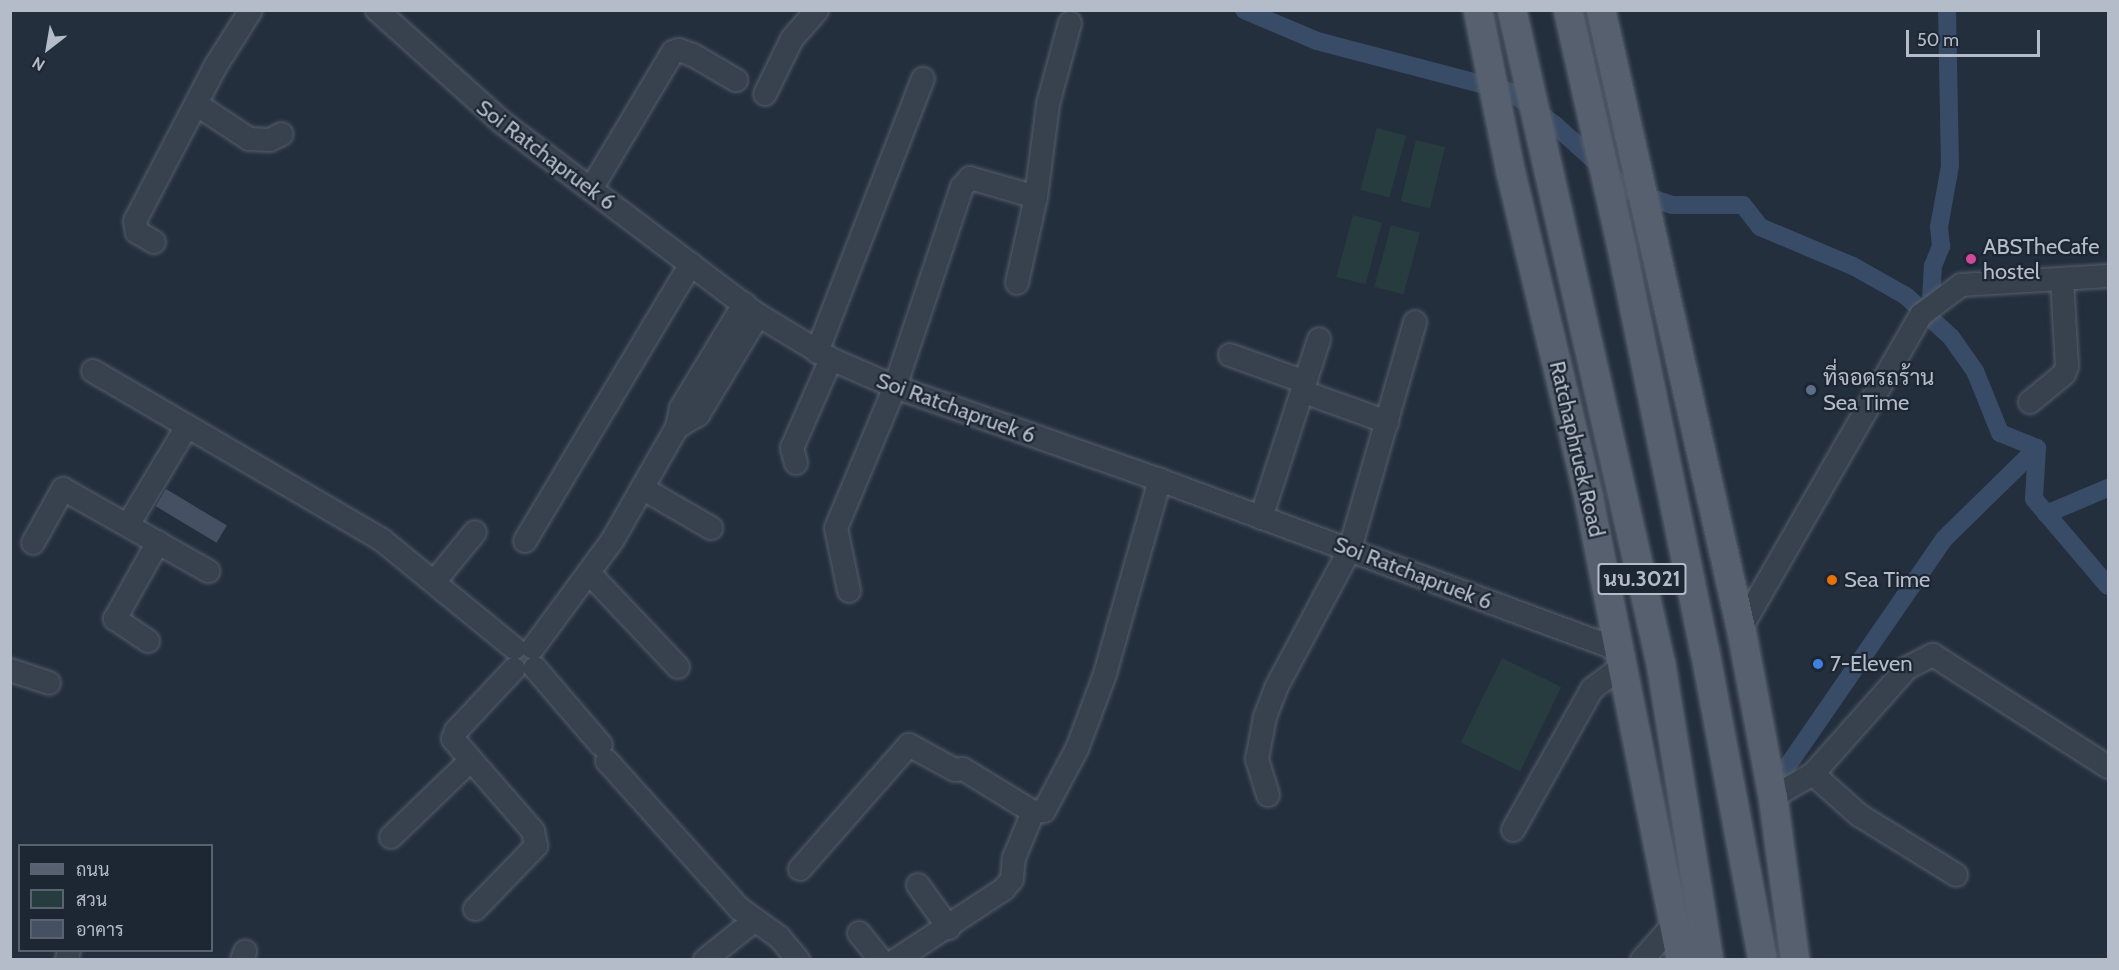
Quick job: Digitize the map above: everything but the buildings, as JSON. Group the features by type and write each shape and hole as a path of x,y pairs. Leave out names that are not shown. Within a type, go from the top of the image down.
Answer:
{"main road":[{"name":"Ratchaphruek Road","path":"1478,10 1511,173 1623,658 1681,960"},
{"name":"Ratchaphruek Road","path":"1512,10 1661,664 1708,960"},
{"name":"นบ.3021","path":"1568,10 1622,248 1729,772 1763,960"},
{"path":"1601,10 1741,628 1773,796 1796,960"}],"street":[{"path":"154,242 137,232 135,221 196,104 251,10"},
{"name":"Soi Ratchapruek 6","path":"377,10 467,94 751,309 824,356 895,387 1350,549 1623,658"},
{"path":"765,94 792,39 818,10"},
{"path":"1017,283 1036,197 1048,104 1071,22"},
{"path":"591,189 673,52 679,50 693,55 736,81"},
{"path":"796,463 792,448 923,79"},
{"path":"196,104 249,139 270,140 282,134"},
{"path":"849,591 836,528 895,387 965,182 970,178 1036,197"},
{"path":"525,541 691,264"},
{"path":"1741,628 1921,315 1951,290 1970,285 2109,276"},
{"path":"2030,402 2064,374 2067,366 2062,280"},
{"path":"474,909 532,851 536,838 453,739 456,732 524,658 590,574 677,428 681,408 751,309"},
{"path":"1268,795 1257,759 1265,717 1277,686 1350,549 1415,322"},
{"path":"1261,518 1310,389 1319,339"},
{"path":"1230,355 1387,422"},
{"path":"93,371 186,428 382,540 435,581 524,658 740,909 779,937 798,960"},
{"path":"128,525 186,428"},
{"path":"800,869 909,745 955,770 963,769 1033,812 1042,812 1047,807 1077,749 1133,583 1160,480"},
{"path":"642,488 711,528"},
{"path":"33,543 63,489 208,571"},
{"path":"435,581 475,532"},
{"path":"148,641 115,619 158,542"},
{"path":"590,574 678,667"},
{"path":"1773,796 1813,774 1907,668 1933,655 2109,766"},
{"path":"1513,830 1592,689 1623,658"},
{"path":"10,670 49,683"},
{"path":"391,837 470,761"},
{"path":"1813,774 1859,815 1956,875"},
{"path":"896,960 925,952 949,928 1004,889 1012,879 1014,858 1033,812"},
{"path":"918,885 949,928"},
{"path":"705,960 754,920"},
{"path":"1642,960 1674,924"},
{"path":"859,933 881,960"}],"green space":[{"path":"1377,128 1406,136 1389,198 1360,190"},
{"path":"1416,140 1445,147 1430,208 1401,201"},
{"path":"1353,215 1382,223 1365,285 1336,277"},
{"path":"1391,225 1420,233 1403,295 1374,287"},
{"path":"1502,658 1561,687 1520,771 1461,742"}],"waterway":[{"path":"1244,10 1317,41 1511,92 1555,125 1627,190 1672,205 1743,205 1760,227 1853,266 1906,296 1951,337 1975,371 2000,433 2037,448 2034,499 2108,586"},
{"path":"1930,316 1933,266 1941,246 1939,227 1950,166 1947,10"},
{"path":"1782,774 1944,539 2037,448"},
{"path":"2046,514 2108,488"}],"place":[{"name":"ABSTheCafe hostel","path":"1971,259"},
{"name":"ที่จอดรถร้าน Sea Time","path":"1811,390"},
{"name":"Sea Time","path":"1832,580"},
{"name":"7-Eleven","path":"1818,664"}]}
